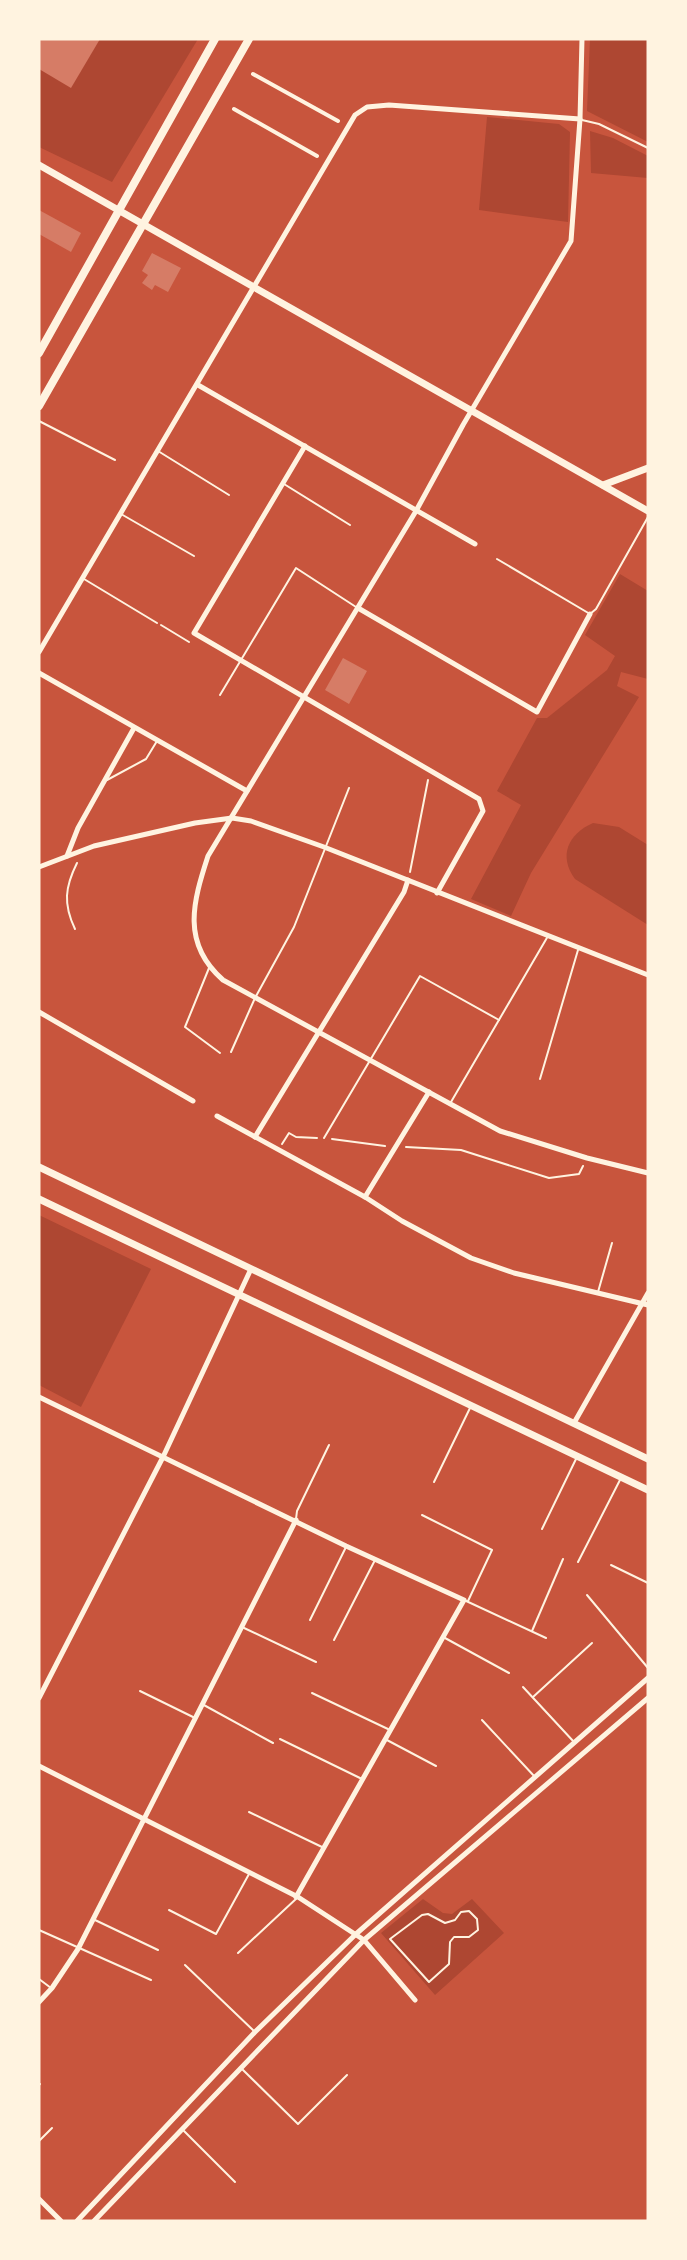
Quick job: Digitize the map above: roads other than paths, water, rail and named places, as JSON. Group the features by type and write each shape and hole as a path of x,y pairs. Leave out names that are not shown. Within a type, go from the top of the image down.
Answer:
{"main road":[{"path":"39,353 215,39"},
{"path":"39,406 249,39"}],"street":[{"path":"582,39 580,119 571,241 471,410 416,511 208,856 199,884 194,915 194,938 209,967 223,980 513,1137 648,1173"},
{"path":"253,74 338,121"},
{"path":"39,652 256,287 263,269 355,115 367,107 389,105 580,119"},
{"path":"234,110 317,156"},
{"path":"39,165 648,510"},
{"path":"198,385 475,544"},
{"path":"305,446 194,633 479,799 483,811 437,893"},
{"path":"603,485 648,468"},
{"path":"358,608 537,712 590,614"},
{"path":"39,673 247,791"},
{"path":"67,856 78,828 134,728"},
{"path":"39,867 84,850 195,823 232,818 251,821 324,847 648,975"},
{"path":"255,1137 404,892 408,880"},
{"path":"39,1013 193,1101"},
{"path":"365,1197 429,1092"},
{"path":"217,1116 471,1258 514,1273 645,1304"},
{"path":"39,1167 648,1459"},
{"path":"39,1199 648,1491"},
{"path":"39,1698 163,1457 251,1269"},
{"path":"574,1424 645,1304 648,1293"},
{"path":"39,1397 375,1560 466,1600 443,1636 297,1897"},
{"path":"39,2001 52,1988 78,1949 296,1520"},
{"path":"77,2221 255,2032 356,1934 648,1678"},
{"path":"94,2221 364,1940 648,1698"},
{"path":"39,1766 143,1822 297,1897 364,1940 415,2000"},
{"path":"39,2199 61,2221"}],"lane":[{"path":"580,119 599,124 648,148"},
{"path":"39,421 115,460"},
{"path":"158,451 229,495"},
{"path":"283,484 351,525"},
{"path":"121,514 194,556"},
{"path":"497,559 590,614 596,609 648,517"},
{"path":"220,695 296,568 358,608"},
{"path":"84,579 189,642"},
{"path":"104,781 147,759 158,741"},
{"path":"231,1052 255,998 294,927 324,847 350,788"},
{"path":"450,1104 548,936"},
{"path":"540,1080 579,948"},
{"path":"209,967 185,1027 220,1053"},
{"path":"324,1138 372,1061 420,976 499,1020"},
{"path":"598,1293 612,1243"},
{"path":"434,1482 471,1406"},
{"path":"296,1520 297,1511 330,1445"},
{"path":"542,1529 577,1457"},
{"path":"578,1562 621,1478"},
{"path":"422,1515 492,1550 466,1600 546,1638"},
{"path":"310,1620 346,1546"},
{"path":"532,1631 563,1559"},
{"path":"334,1640 375,1560"},
{"path":"611,1565 648,1582"},
{"path":"587,1595 648,1668"},
{"path":"242,1627 316,1662"},
{"path":"443,1636 509,1673"},
{"path":"532,1697 592,1643"},
{"path":"523,1687 575,1743"},
{"path":"140,1691 195,1718"},
{"path":"312,1693 390,1730"},
{"path":"202,1704 273,1743"},
{"path":"482,1720 534,1777"},
{"path":"280,1739 362,1779"},
{"path":"385,1739 436,1766"},
{"path":"249,1812 323,1848"},
{"path":"170,1910 216,1934 249,1874"},
{"path":"238,1953 297,1897"},
{"path":"92,1919 158,1950"},
{"path":"39,1930 151,1980"},
{"path":"186,1965 255,2032"},
{"path":"39,1979 52,1988"},
{"path":"241,2068 298,2124 347,2075"},
{"path":"39,2141 52,2128"},
{"path":"183,2130 235,2182"}]}
